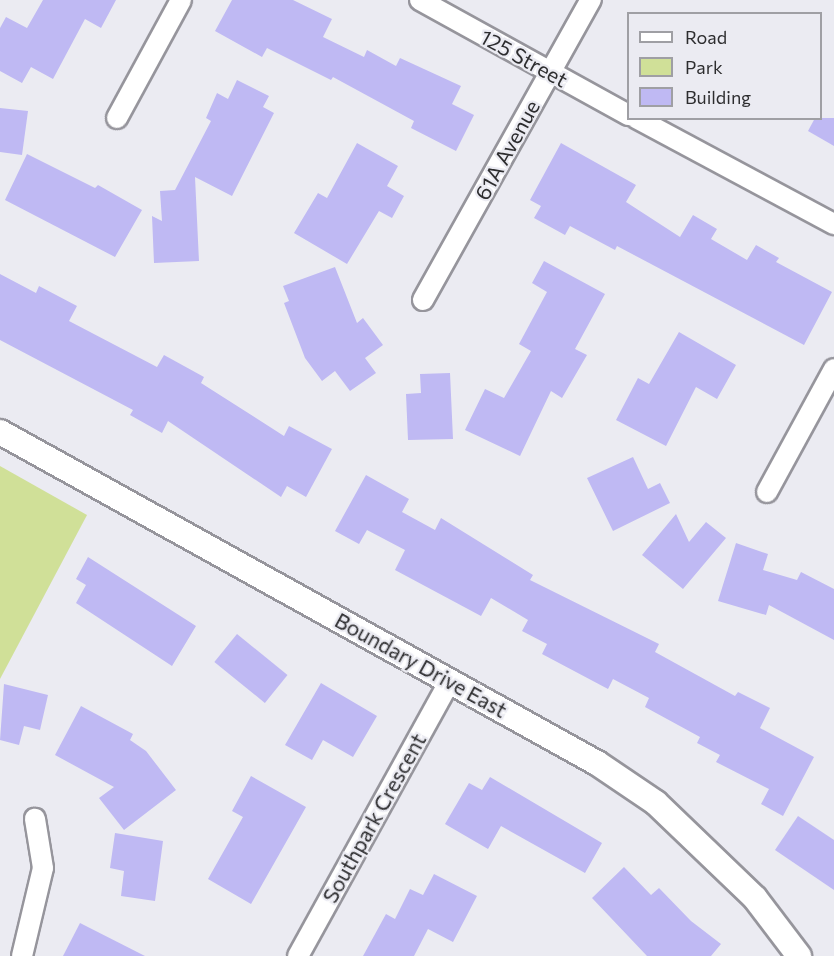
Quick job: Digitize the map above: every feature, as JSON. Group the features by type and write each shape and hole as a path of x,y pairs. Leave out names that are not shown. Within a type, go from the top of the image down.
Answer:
{"street":[{"path":"117,118 181,0"},
{"name":"125 Street","path":"420,0 627,114"},
{"name":"61A Avenue","path":"423,300 591,0"},
{"path":"640,120 834,224"},
{"path":"767,492 834,369"},
{"name":"Boundary Drive East","path":"0,432 597,763 656,803 755,898 799,956"},
{"name":"Southpark Crescent","path":"298,956 450,681"},
{"path":"22,956 43,868 35,819"}],"green space":[{"path":"0,466 87,515 0,679"}],"building":[{"path":"43,0 116,0 101,28 85,19 53,79 31,67 22,83 0,71 0,28 6,17 27,28"},
{"path":"232,0 293,0 332,19 323,37 364,57 367,50 396,66 400,58 461,86 452,104 474,115 456,151 411,128 414,121 333,77 331,80 267,48 262,57 215,31"},
{"path":"237,80 269,96 263,107 274,113 232,196 195,177 199,261 154,263 152,216 162,221 160,191 175,190 211,121 206,118 217,93 228,99"},
{"path":"0,108 28,111 22,155 0,152"},
{"path":"834,118 834,146 808,131 814,120"},
{"path":"357,143 398,166 387,186 404,196 392,218 379,211 347,264 294,233 318,193 327,198"},
{"path":"561,143 636,185 626,202 680,237 693,215 717,229 711,239 747,260 756,245 779,258 776,262 832,292 804,345 617,246 615,250 570,226 565,235 534,218 541,206 530,200"},
{"path":"27,154 95,188 98,185 142,210 115,257 5,200"},
{"path":"544,261 605,294 575,349 587,355 562,398 551,391 520,456 465,430 485,389 504,398 531,351 519,344 547,292 532,283"},
{"path":"335,267 357,323 363,318 383,345 365,358 376,373 350,391 335,371 322,381 305,358 284,303 289,301 283,286"},
{"path":"0,274 36,293 39,286 77,306 69,321 157,367 164,355 204,377 201,383 284,436 289,426 332,449 306,497 287,486 281,497 168,421 162,433 130,415 133,410 0,340"},
{"path":"679,332 736,365 717,399 696,387 666,446 616,420 638,378 649,384"},
{"path":"450,373 453,439 408,440 406,394 421,393 420,374"},
{"path":"633,457 648,489 660,483 670,503 613,531 587,478"},
{"path":"366,475 409,499 402,512 435,530 441,518 533,575 530,580 659,644 655,652 735,696 738,692 770,708 760,728 814,757 783,816 761,804 769,789 716,762 720,755 697,743 700,737 645,707 649,698 613,679 608,689 542,654 547,644 522,631 528,620 491,598 481,616 395,570 405,550 367,530 359,544 335,531"},
{"path":"676,514 689,542 706,522 726,538 683,589 642,555"},
{"path":"736,543 768,554 763,570 797,580 801,572 834,589 834,640 769,605 766,615 718,601"},
{"path":"88,557 196,626 172,666 76,603 86,585 76,579"},
{"path":"237,634 288,675 265,703 214,662"},
{"path":"321,683 377,716 353,757 323,740 312,760 285,745"},
{"path":"4,684 48,695 40,730 24,726 19,745 0,740"},
{"path":"81,706 133,734 130,740 146,751 176,790 124,830 99,798 114,787 55,755"},
{"path":"251,776 306,807 251,904 208,879 243,817 232,811"},
{"path":"490,777 602,843 585,873 501,826 488,849 445,824 469,783 482,790"},
{"path":"798,816 834,840 834,890 775,850"},
{"path":"115,833 163,841 155,901 121,896 124,871 110,868"},
{"path":"624,867 651,895 659,888 691,921 721,944 711,956 647,956 592,898"},
{"path":"434,874 477,896 453,942 428,929 414,956 363,956 386,914 395,919 410,889 423,895"},
{"path":"80,923 145,956 63,956"}]}
